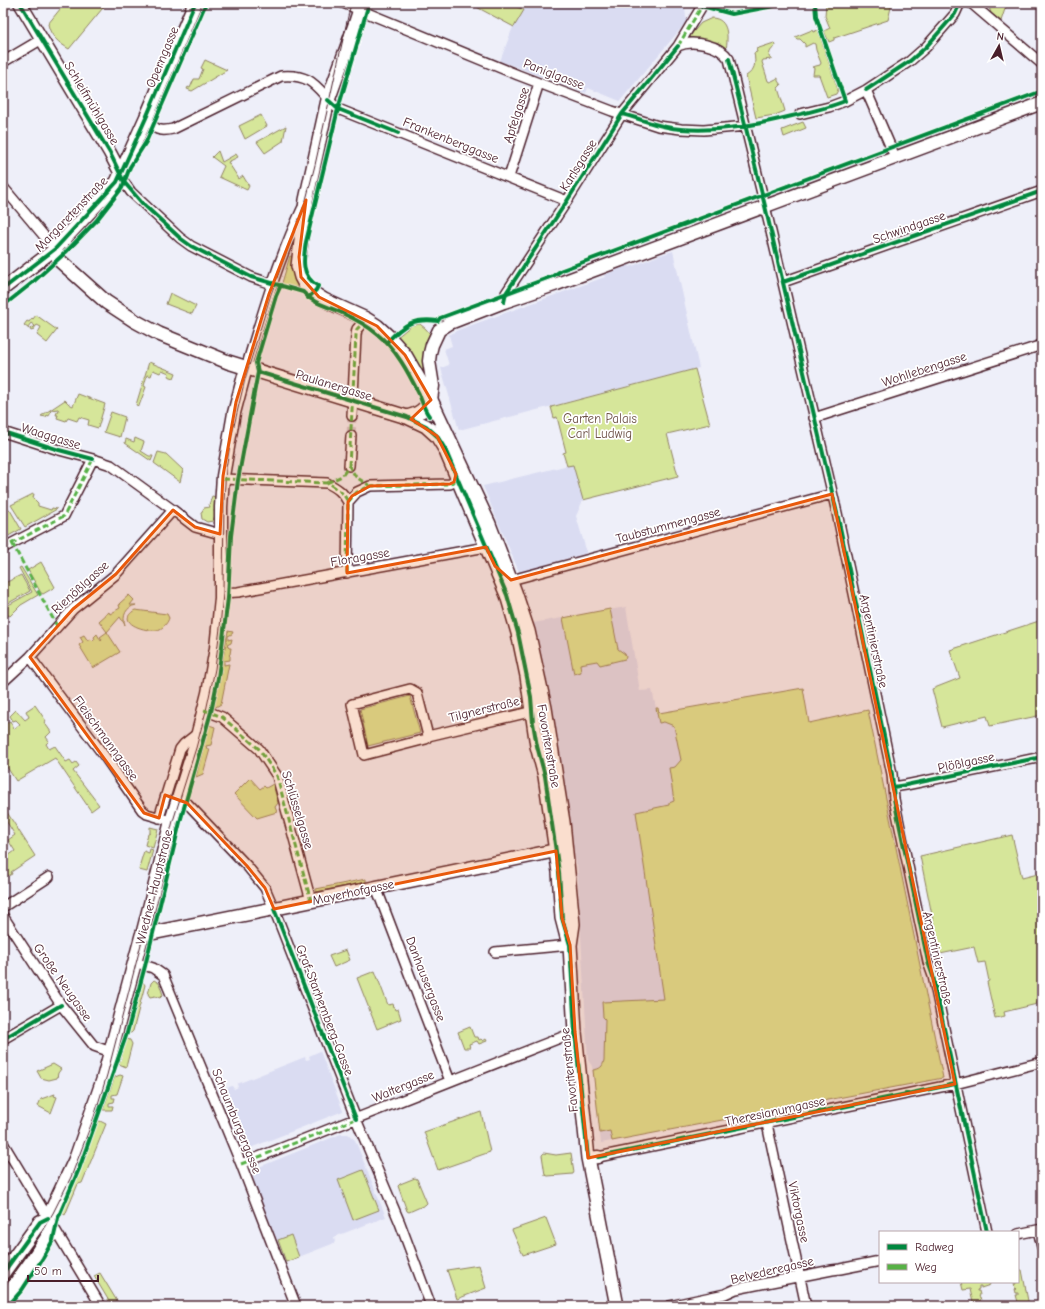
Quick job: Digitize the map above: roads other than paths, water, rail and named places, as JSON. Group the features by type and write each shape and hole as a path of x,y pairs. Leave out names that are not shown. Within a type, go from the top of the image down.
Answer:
{"main road":[{"name":"Operngasse","path":"146,118 195,3"},
{"name":"Wiedner Hauptstraße","path":"324,300 313,293 306,286 301,277 298,266 306,200 328,100 361,7"},
{"name":"Margaretenstraße","path":"55,249 117,182 146,118"},
{"name":"Paulanergasse","path":"55,249 59,260 106,302 135,321 159,334 228,362 407,417"},
{"name":"Favoritenstraße","path":"324,300 366,319 377,326 405,355 432,400 489,524 518,633 530,690 537,746 545,776 560,850"},
{"path":"407,417 420,413 432,400"},
{"name":"Favoritenstraße","path":"407,417 426,426 437,436 445,449 486,547 511,580 528,631 545,708 563,822 560,850 562,918 570,945 575,1032 616,1306"},
{"name":"Mayerhofgasse","path":"142,935 560,850"},
{"name":"Wiedner Hauptstraße","path":"3,1302 48,1236 48,1218 76,1158 97,1100 142,935"},
{"name":"Wiedner Hauptstraße","path":"3,1273 40,1222 48,1218"}],"street":[{"name":"Schleifmühlgasse","path":"20,3 110,153 124,182 132,192 180,238 191,246 251,277 272,284"},
{"name":"Paniglgasse","path":"343,3 361,7 539,83 658,126 704,130 746,126"},
{"name":"Karlsgasse","path":"504,302 506,293 622,114 678,46 702,6 701,3"},
{"path":"800,114 829,107 845,101 866,90 910,61 926,47 955,14 960,3"},
{"path":"971,3 1042,64"},
{"path":"3,62 42,39"},
{"name":"Argentinierstraße","path":"678,46 688,42 716,48 724,52 729,59 783,282 862,629 892,774 894,799 928,962 933,976 986,1231"},
{"name":"Frankenberggasse","path":"146,118 153,126 162,131 174,130 281,76 294,75 305,78 315,85 338,109 567,201"},
{"name":"Apfelgasse","path":"509,177 539,83"},
{"path":"866,90 896,157"},
{"path":"504,302 557,284 1042,103"},
{"path":"3,187 55,249"},
{"name":"Schwindgasse","path":"783,282 1042,191"},
{"name":"Wiedner Hauptstraße","path":"142,935 171,820 204,710 216,648 221,593 220,534 223,479 234,413 246,368 272,284 293,228 306,200"},
{"name":"Margaretenstraße","path":"3,289 55,249"},
{"name":"Favoritenstraße","path":"432,400 433,386 429,361 432,345 439,330 450,323 504,302"},
{"path":"352,416 356,335 357,329 366,319"},
{"name":"Wohllebengasse","path":"814,418 1042,345"},
{"name":"Waaggasse","path":"3,432 111,465 195,527 220,534"},
{"path":"349,466 351,436"},
{"path":"3,548 64,516 93,459"},
{"path":"348,502 357,492 370,486 450,484 454,482 456,474"},
{"path":"223,479 327,483 339,489 348,502 347,573"},
{"name":"Taubstummengasse","path":"511,580 832,494"},
{"name":"Rienößlgasse","path":"3,682 30,657 73,609 116,574 173,510"},
{"name":"Floragasse","path":"221,593 238,592 486,547"},
{"name":"Fleischmanngasse","path":"30,657 105,757 141,808 147,814 171,820"},
{"name":"Tilgnerstraße","path":"428,736 417,693 410,689 352,704 364,755 426,739 428,736 545,708"},
{"name":"Schlüsselgasse","path":"204,710 222,717 259,749 277,776 311,901"},
{"path":"159,818 180,749 198,733"},
{"name":"Plößlgasse","path":"893,787 1042,757"},
{"name":"Graf-Starhemberg-Gasse","path":"178,799 186,803 265,888 356,1119 400,1223 431,1306"},
{"path":"3,907 49,877"},
{"name":"Danhausergasse","path":"376,887 450,1081"},
{"name":"Große Neugasse","path":"3,917 61,1005 94,1046 111,1052"},
{"path":"495,952 570,945"},
{"name":"Schaumburgergasse","path":"134,962 153,968 163,976 241,1164 296,1306"},
{"path":"3,1039 61,1005"},
{"name":"Waltergasse","path":"241,1164 575,1032"},
{"name":"Theresianumgasse","path":"593,1158 767,1124 955,1084 1042,1062"},
{"name":"Viktorgasse","path":"767,1124 806,1306"},
{"path":"3,1143 101,1306"},
{"path":"1019,1234 1040,1229 1042,1247"},
{"name":"Belvederegasse","path":"669,1306 800,1276 879,1262"}],"tunnel":[{"path":"351,436 352,416"}],"tram line":[{"path":"3,1287 31,1249 53,1213 71,1177 94,1117 107,1075 173,821 196,748 215,669 220,628 223,593 224,500 226,468 232,434 245,379 271,294 306,200 351,3"}],"park label":[{"name":"Garten Palais Carl Ludwig","path":"600,426"}]}
